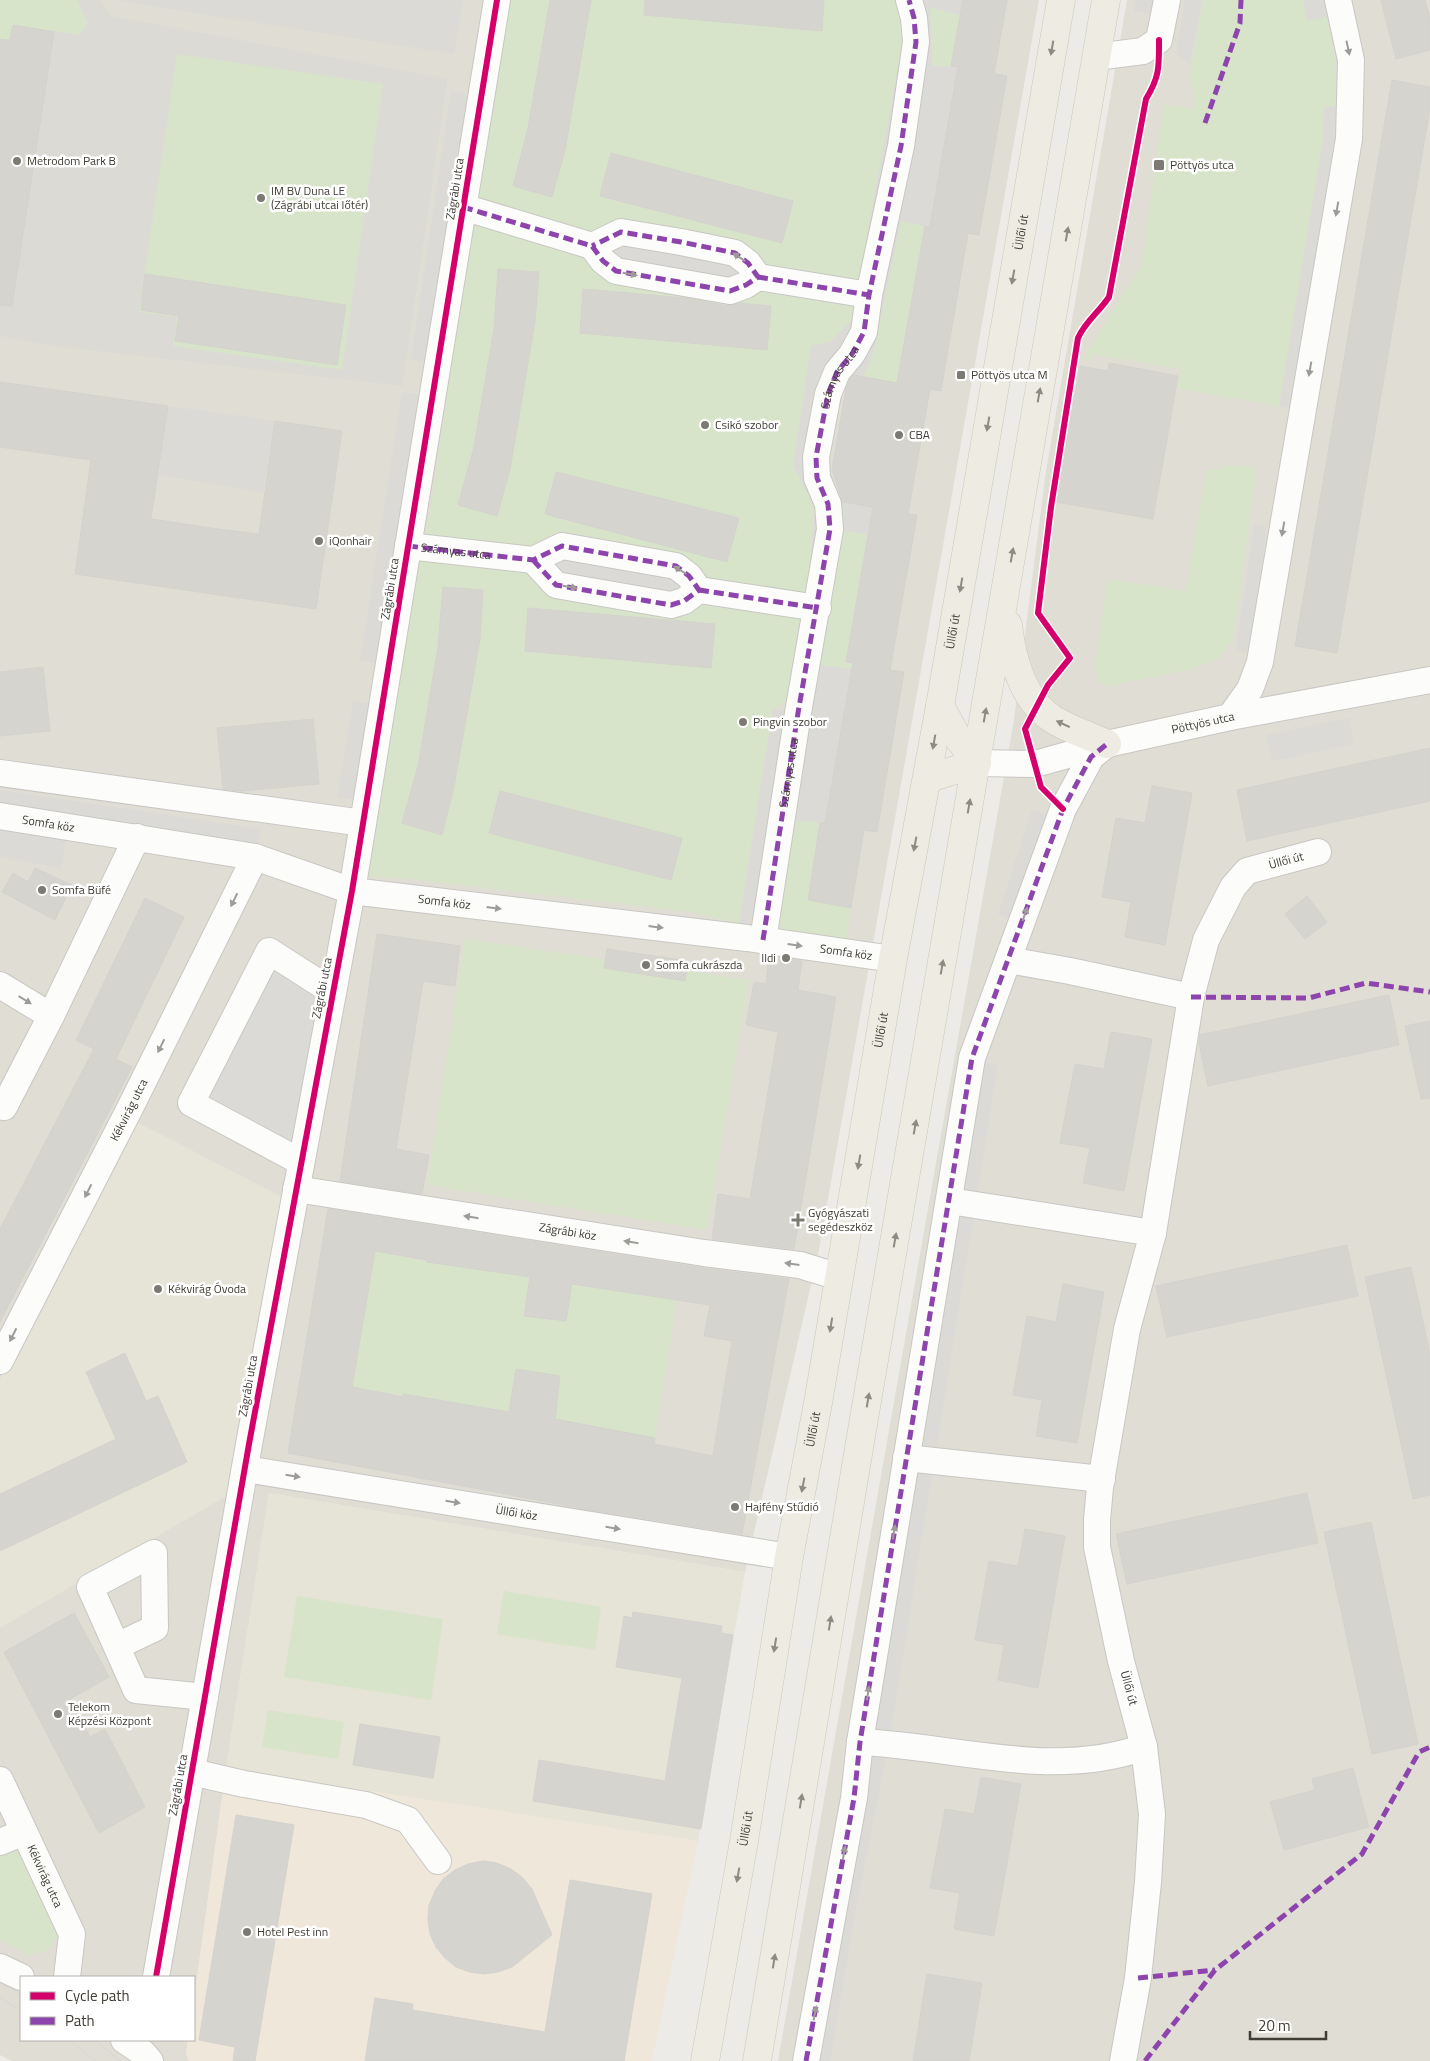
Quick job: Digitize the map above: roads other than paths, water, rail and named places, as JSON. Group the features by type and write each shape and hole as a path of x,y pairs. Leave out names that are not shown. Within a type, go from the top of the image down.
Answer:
{"main road":[{"name":"Üllői út","path":"706,2061 746,1831 789,1557 818,1403 893,959 940,706 1061,0"},
{"path":"757,2061 861,1438 1006,596 1106,57 1106,0"},
{"path":"1006,596 1010,646 1018,676 1038,705 1054,720 1107,744"},
{"path":"940,706 956,735 977,763"},
{"path":"927,778 977,763"}],"street":[{"name":"Zágrábi utca","path":"156,1976 244,1469 352,891 497,0"},
{"name":"Szárnyas utca","path":"763,940 798,713 818,608 830,524 828,504 817,478 816,457 828,394 838,372 852,354 864,332 869,296 901,146 916,42 914,18 909,0"},
{"path":"1106,57 1143,51 1159,40 1167,0"},
{"path":"1230,717 1250,690 1260,662 1349,139 1351,60 1338,0"},
{"path":"464,207 592,246 603,261 616,271 730,291 746,285 758,277 869,296"},
{"path":"592,246 621,232 681,242 735,253 748,263 758,277"},
{"name":"Szárnyas utca","path":"408,546 532,560"},
{"path":"699,590 689,576 676,566 622,556 562,546 532,560 556,585 671,605 684,601 699,590 818,608"},
{"name":"Pöttyös utca","path":"977,763 1035,764 1107,744 1230,717 1430,680"},
{"path":"806,2061 854,1798 860,1742 972,1058 1063,809 1092,757 1107,744"},
{"path":"0,774 362,823"},
{"name":"Somfa köz","path":"0,816 255,856 352,891 763,940 893,959"},
{"path":"4,1107 51,1016 137,838"},
{"name":"Üllői út","path":"1123,2061 1138,1978 1151,1847 1152,1814 1144,1747 1122,1661 1097,1547 1097,1520 1102,1479 1127,1329 1153,1233 1191,997 1206,940 1233,886 1247,871 1318,852"},
{"name":"Kékvirág utca","path":"0,1361 134,1099 255,856"},
{"path":"301,1162 191,1103 269,952 333,992"},
{"path":"1008,960 1070,971 1191,997"},
{"path":"0,985 51,1016"},
{"name":"Zágrábi köz","path":"296,1189 704,1253 800,1265 839,1277"},
{"path":"950,1201 1153,1233"},
{"path":"906,1458 1102,1479"},
{"name":"Üllői köz","path":"244,1469 789,1557"},
{"path":"116,1646 136,1690 205,1697"},
{"path":"860,1742 889,1743 965,1755 1033,1761 1106,1757 1144,1747"},
{"path":"192,1772 244,1784 366,1805 408,1820 438,1861"},
{"name":"Kékvirág utca","path":"0,1780 72,1934 67,1976"},
{"path":"0,1842 24,1832"},
{"path":"0,1967 20,1977"}],"tram line":[{"path":"0,1983 20,1993"},
{"path":"0,1998 20,2009"},
{"path":"70,2041 95,2061"},
{"path":"96,2041 120,2061"}],"place":[{"name":"Metrodom Park B","path":"17,161"},
{"name":"Pöttyös utca","path":"1159,165"},
{"name":"IM BV Duna LE (Zágrábi utcai lőtér)","path":"261,198"},
{"name":"Pöttyös utca M","path":"961,375"},
{"name":"Csikó szobor","path":"705,425"},
{"name":"CBA","path":"899,435"},
{"name":"iQonhair","path":"319,541"},
{"name":"Pingvin szobor","path":"743,722"},
{"name":"Somfa Büfé","path":"42,890"},
{"name":"Ildi","path":"786,958"},
{"name":"Somfa cukrászda","path":"646,965"},
{"name":"Gyógyászati segédeszköz","path":"798,1220"},
{"name":"Kékvirág Óvoda","path":"158,1289"},
{"name":"Hajfény Stűdió","path":"735,1507"},
{"name":"Telekom Képzési Központ","path":"58,1714"},
{"name":"Hotel Pest inn","path":"247,1932"}]}
